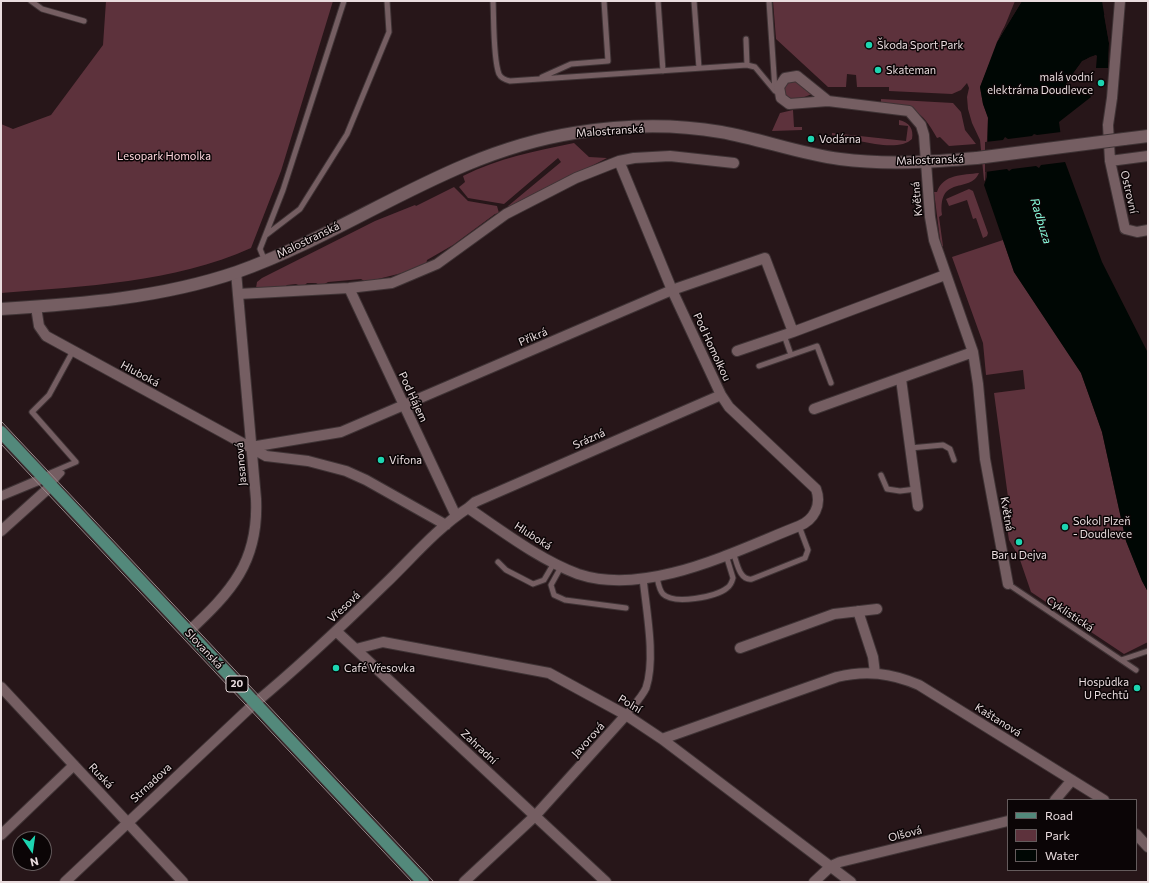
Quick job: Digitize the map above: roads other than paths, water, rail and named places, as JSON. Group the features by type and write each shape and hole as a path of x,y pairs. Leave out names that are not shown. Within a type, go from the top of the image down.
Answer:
{"main road":[{"name":"Malostranská","path":"1,309 103,301 168,292 236,272 265,261 452,169 484,156 532,142 574,133 618,128 694,129 737,135 839,159 872,162 926,162 978,158 1148,136"},
{"name":"Slovanská","path":"1,432 423,882"}],"street":[{"path":"1120,1 1112,98 1108,125 1110,161 1148,156"},
{"path":"778,94 781,82 785,78 797,76 828,101"},
{"name":"Květná","path":"778,94 789,104 794,105 828,101 909,111 921,125 926,162 930,217 934,240 973,352 978,384 985,459 1008,584"},
{"path":"238,294 349,288 392,283 437,264 506,214 576,178 619,161 634,158 670,156 734,163"},
{"name":"Pod Homolkou","path":"619,161 672,290 721,395 729,407 816,489 818,499 814,515"},
{"name":"Ostrovní","path":"1110,161 1126,228 1130,232 1148,230"},
{"path":"672,290 765,258 788,334"},
{"name":"Jasanová","path":"188,632 231,588 247,559 254,537 256,512 236,272"},
{"path":"737,351 788,334 946,275"},
{"name":"Pod Hájem","path":"349,288 456,516"},
{"name":"Příkrá","path":"404,406 672,290"},
{"name":"Hluboká","path":"36,307 39,326 46,336 266,456 308,461 346,472 366,480 446,525"},
{"path":"814,409 973,352"},
{"path":"901,379 918,506"},
{"name":"Srázná","path":"468,508 476,502 721,395"},
{"path":"251,447 341,432 404,406"},
{"path":"1,531 51,486"},
{"path":"446,525 468,508"},
{"name":"Hluboká","path":"468,508 557,565 595,578 614,580 657,577 675,574 799,526 809,521 814,515"},
{"name":"Vřesová","path":"255,703 272,690 446,525"},
{"name":"Javorová","path":"464,882 535,816 626,715 645,689 649,674 650,654 643,578"},
{"path":"740,648 834,614 877,609"},
{"path":"858,611 872,655 875,673"},
{"name":"Zahradní","path":"336,630 606,882"},
{"name":"Polní","path":"356,649 383,642 549,673 626,715 662,739 851,882"},
{"name":"Kaštanová","path":"662,739 837,677 851,674 875,673 904,678 919,685 1102,799"},
{"name":"Ruská","path":"1,687 183,882"},
{"name":"Strnadova","path":"65,882 255,703"},
{"path":"1,835 74,766"},
{"path":"1056,799 1072,780"},
{"name":"Olšová","path":"814,882 831,866 840,862 1007,821"},
{"path":"1137,835 1148,847"}],"lane":[{"path":"31,1 42,9 84,21"},
{"name":"Malostranská","path":"265,261 260,249 283,190 344,1"},
{"path":"264,236 300,209 347,134 389,32 387,1"},
{"path":"493,1 499,74 502,78 510,81 747,65 755,67 778,94"},
{"path":"538,79 571,64 608,61 604,1"},
{"path":"658,1 663,71"},
{"path":"694,1 699,68"},
{"path":"769,1 778,94"},
{"path":"746,39 747,65"},
{"path":"788,334 791,355"},
{"path":"759,366 817,346 831,383"},
{"path":"1,494 76,462 32,412 49,395 73,351"},
{"path":"910,448 944,445 950,450 954,460"},
{"path":"1,498 62,473 51,486"},
{"path":"881,475 887,489 900,491 916,489"},
{"path":"730,553 744,578 749,580 807,556 808,550 799,526"},
{"path":"657,577 660,590 664,595 670,598 684,600 720,592 727,588 733,578 730,553"},
{"path":"498,562 506,570 533,584 544,580 557,565"},
{"path":"557,565 551,585 554,595 558,598 626,608"},
{"name":"Cyklistická","path":"1008,584 1136,670"},
{"path":"1121,660 1148,651"}],"water":[{"name":"Radbuza","path":"1022,1 1102,1 1109,43 1108,68 1096,68 1096,55 1080,64 1064,91 1079,90 1084,87 1091,97 1059,122 1064,159 1102,262 1148,353 1148,592 1126,541 1102,432 1081,373 1014,272 984,185 987,177 988,118 983,104 980,87 997,42"}],"tram line":[{"path":"1,421 434,882"},
{"path":"1,444 412,882"}],"place":[{"name":"Škoda Sport Park","path":"869,45"},
{"name":"Skateman","path":"878,70"},
{"name":"malá vodní elektrárna Doudlevce","path":"1101,83"},
{"name":"Vodárna","path":"811,139"},
{"name":"Vifona","path":"381,460"},
{"name":"Sokol Plzeň - Doudlevce","path":"1065,527"},
{"name":"Bar u Dejva","path":"1019,542"},
{"name":"Café Vřesovka","path":"336,668"},
{"name":"Hospůdka U Pechtů","path":"1137,688"}],"park label":[{"name":"Lesopark Homolka","path":"164,156"}]}
